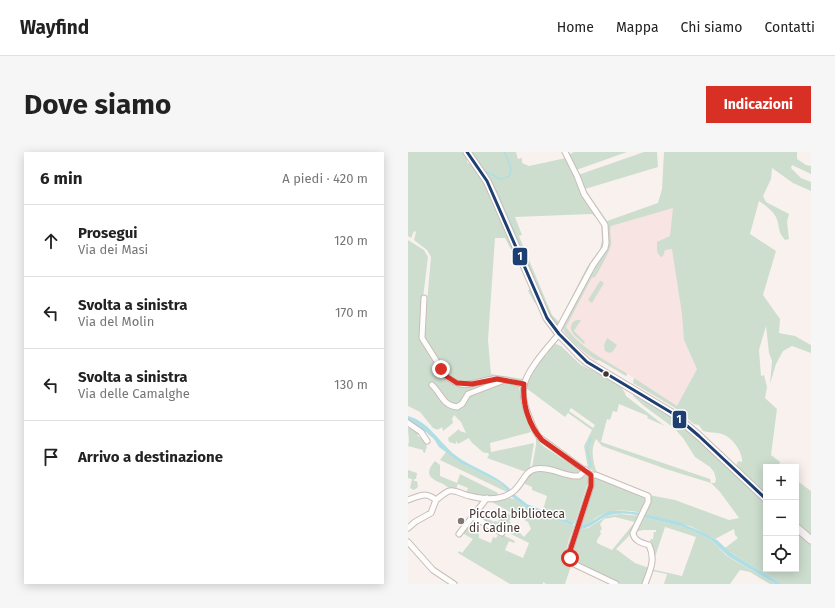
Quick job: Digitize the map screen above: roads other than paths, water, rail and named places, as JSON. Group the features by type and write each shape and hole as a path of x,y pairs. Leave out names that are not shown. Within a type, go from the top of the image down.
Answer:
{"main road":[{"path":"467,152 484,176 494,196 547,318 571,349 587,362 672,413 699,436 763,496"},
{"path":"799,530 811,540"}],"street":[{"path":"565,152 584,194 604,226 606,243 605,248 593,265 558,333 532,369 524,384 524,403 536,433 542,440 591,475 596,475 610,482 646,494 648,500 643,515 633,533 637,540 649,545 653,555 653,560 645,584"},
{"path":"424,298 422,338 446,376 452,381 463,384 472,384 493,379 524,384"},
{"path":"432,385 446,403 450,406 457,407 462,404 468,394 503,380"},
{"path":"408,424 421,432 427,441"},
{"path":"410,526 430,513 436,500 448,491 471,496 496,498 512,494 520,486 527,474 534,470 542,469 579,476 586,470"},
{"path":"591,475 591,486 569,554 570,561 616,584"},
{"path":"408,500 425,494 430,495 436,500"},
{"path":"459,534 487,498"},
{"path":"473,517 502,533"},
{"path":"408,542 434,571 454,584"}],"water":[{"path":"408,416 428,427 455,455 499,480 512,491 509,493 500,483 461,463 439,447 434,439 426,432 408,421"},
{"path":"514,494 527,504 575,523 573,524 574,526 527,508 511,496"},
{"path":"610,511 642,513 641,516 632,514 617,514 607,516 589,527 580,529 581,525 584,525"},
{"path":"644,514 679,522 704,533 717,540 731,553 782,584 775,584 728,556 710,539 683,527 643,517"}],"waterway":[{"path":"483,170 500,179 509,176 511,168 504,152"},
{"path":"491,182 496,191"},
{"path":"499,196 504,209"},
{"path":"505,211 515,233"},
{"path":"591,438 587,449 591,467"}],"place":[{"name":"Piccola biblioteca di Cadine","path":"461,521"}]}
